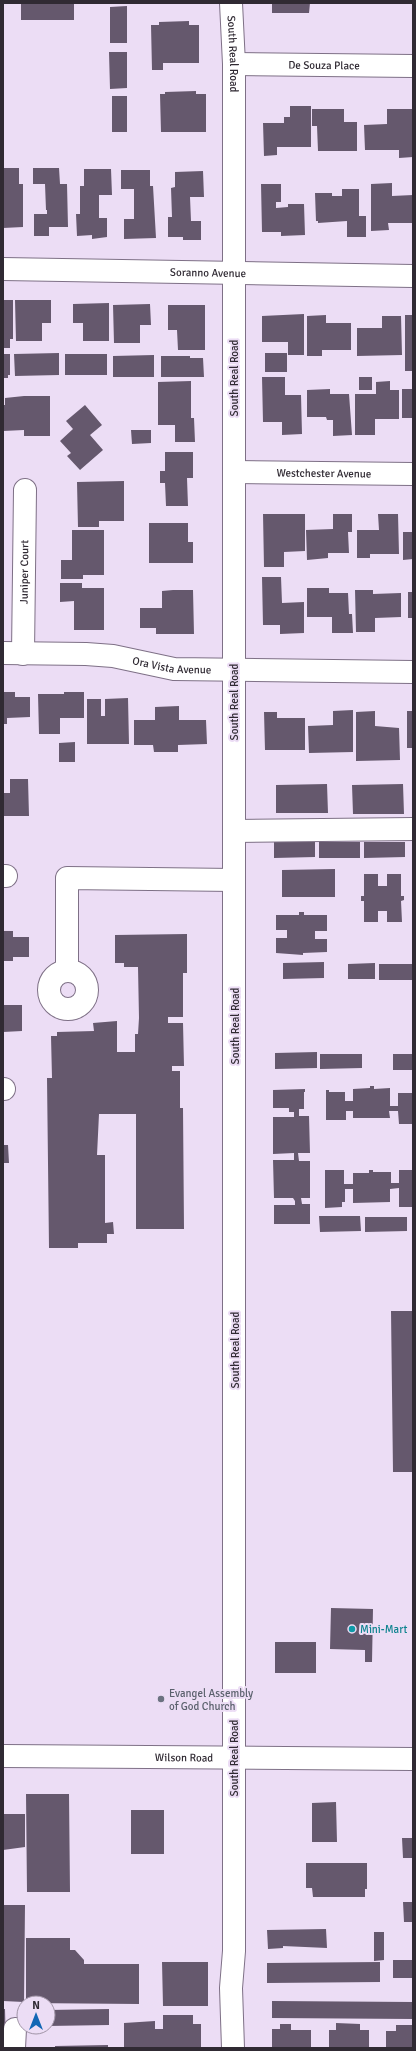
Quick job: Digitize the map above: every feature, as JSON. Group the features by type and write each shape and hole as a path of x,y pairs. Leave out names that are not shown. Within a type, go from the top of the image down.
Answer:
{"street":[{"name":"South Real Road","path":"231,3 234,64 234,1951 231,1988 233,2048"},
{"name":"De Souza Place","path":"234,64 413,66"},
{"name":"Soranno Avenue","path":"3,268 234,274 413,276"},
{"name":"Westchester Avenue","path":"234,472 413,474"},
{"name":"Juniper Court","path":"13,654 25,490"},
{"name":"Ora Vista Avenue","path":"13,654 86,654 113,656 174,669 413,672"},
{"path":"234,832 413,829"},
{"path":"67,971 68,878 234,880"},
{"name":"Wilson Road","path":"3,1756 413,1759"}],"building":[{"path":"21,3 74,3 74,20 21,20"},
{"path":"272,3 310,3 309,13 272,13"},
{"path":"127,6 127,43 110,43 110,7"},
{"path":"189,21 189,25 199,25 199,63 163,63 163,70 152,70 151,25 159,25 159,22"},
{"path":"109,52 127,52 127,88 110,89"},
{"path":"196,91 196,94 206,94 206,132 161,132 160,94 165,94 165,92"},
{"path":"112,96 127,96 127,132 112,132"},
{"path":"290,106 311,106 311,147 277,147 277,155 264,156 263,123 284,123 284,117 290,117"},
{"path":"312,109 344,109 344,122 357,122 357,151 318,151 317,126 312,126"},
{"path":"387,109 413,109 413,157 399,158 399,150 365,150 364,125 387,124"},
{"path":"3,168 19,168 19,184 23,184 23,227 3,228"},
{"path":"33,168 59,168 60,184 67,184 68,227 49,227 49,236 34,236 34,214 47,214 47,210 45,184 33,184"},
{"path":"84,169 111,169 112,195 99,195 99,218 107,218 107,237 92,239 92,235 77,236 76,214 80,214 80,186 84,186"},
{"path":"121,170 150,170 150,186 153,186 156,238 124,239 124,219 134,219 134,189 121,189"},
{"path":"203,171 204,197 190,197 191,221 201,221 201,240 183,240 183,237 168,237 168,217 172,217 171,188 175,187 175,172"},
{"path":"392,183 392,196 413,195 413,223 388,223 389,230 371,231 371,184"},
{"path":"261,184 281,184 281,202 276,202 276,208 288,207 288,204 304,204 305,235 281,236 281,232 262,232"},
{"path":"342,189 359,189 359,216 366,216 366,237 347,237 347,221 318,223 318,221 316,221 315,193 332,193 332,196 342,196"},
{"path":"3,300 13,300 13,339 10,339 10,348 3,348"},
{"path":"15,300 51,300 51,323 42,323 42,341 16,341"},
{"path":"109,303 109,341 83,341 83,323 73,323 73,304"},
{"path":"150,304 151,325 140,325 140,343 114,343 113,305"},
{"path":"168,305 205,305 205,350 178,350 177,330 168,330"},
{"path":"304,314 304,355 288,355 288,342 262,342 262,316"},
{"path":"326,315 326,323 351,323 351,350 322,350 322,356 307,356 307,316"},
{"path":"405,315 413,315 413,371 405,371"},
{"path":"382,316 401,316 402,355 357,356 357,328 382,328"},
{"path":"59,353 59,375 15,376 14,354"},
{"path":"265,353 287,353 287,372 265,372"},
{"path":"3,354 10,354 10,375 8,375 8,378 3,378"},
{"path":"65,354 107,354 107,375 65,375"},
{"path":"154,355 154,377 113,377 113,356"},
{"path":"161,356 190,356 190,358 203,358 204,377 161,377"},
{"path":"262,377 285,377 285,395 301,395 302,434 282,435 282,422 263,422"},
{"path":"359,377 372,377 372,390 359,390"},
{"path":"191,381 191,418 194,418 195,442 175,442 175,425 158,425 158,382"},
{"path":"390,381 390,390 399,390 399,419 375,419 375,435 355,435 355,394 376,394 376,382"},
{"path":"330,389 330,394 349,394 352,435 333,436 333,420 327,420 326,417 307,417 307,390"},
{"path":"402,389 413,389 413,418 402,418"},
{"path":"50,396 50,436 24,436 24,430 3,431 3,405 5,405 5,398"},
{"path":"85,405 102,425 90,435 103,450 80,470 67,456 71,453 60,441 73,429 66,421"},
{"path":"131,430 151,430 151,443 132,444"},
{"path":"165,452 193,452 193,478 187,478 188,506 166,506 165,483 160,483 160,471 165,471"},
{"path":"124,481 124,521 99,521 99,527 78,527 77,482"},
{"path":"263,514 305,514 305,551 284,552 284,567 264,567"},
{"path":"333,514 352,514 352,532 348,532 349,553 328,553 328,558 307,560 306,530 333,529"},
{"path":"378,514 398,514 399,554 370,554 370,558 357,558 357,530 379,530"},
{"path":"149,523 188,523 188,542 193,542 193,563 149,563"},
{"path":"72,530 104,530 104,575 83,575 83,579 61,579 61,560 72,560"},
{"path":"403,532 413,532 413,559 403,560"},
{"path":"262,577 281,577 282,603 304,602 304,633 280,634 280,625 263,625"},
{"path":"60,583 82,583 82,588 104,588 104,630 74,630 74,601 60,602"},
{"path":"307,588 329,588 329,593 348,593 349,614 352,614 353,633 332,633 332,617 307,617"},
{"path":"193,590 194,634 156,634 156,628 140,628 140,608 162,608 162,591"},
{"path":"355,590 373,590 373,594 401,593 401,617 375,618 375,632 356,632"},
{"path":"408,592 413,592 413,618 408,618"},
{"path":"3,692 15,692 15,697 30,697 30,717 7,718 7,724 3,724"},
{"path":"64,692 84,692 84,718 60,718 60,734 39,734 38,694 64,694"},
{"path":"128,698 129,744 87,744 87,699 101,699 101,716 105,716 105,699"},
{"path":"179,706 179,720 206,720 207,744 178,745 178,752 154,752 153,745 134,745 134,720 155,720 155,707"},
{"path":"353,710 353,752 309,753 308,726 333,725 333,711"},
{"path":"375,711 375,726 399,728 400,760 356,761 356,712"},
{"path":"407,711 413,711 413,748 407,748"},
{"path":"264,712 277,712 277,718 305,718 305,750 265,750"},
{"path":"75,742 75,762 59,762 59,743"},
{"path":"10,779 28,779 29,816 3,816 3,793 10,793"},
{"path":"327,784 328,813 276,813 276,785"},
{"path":"403,784 404,814 353,814 352,785"},
{"path":"315,841 315,857 274,858 274,842"},
{"path":"319,842 360,842 360,858 319,858"},
{"path":"364,842 405,842 405,857 364,858"},
{"path":"335,869 335,897 282,897 282,870"},
{"path":"364,874 378,874 378,886 387,886 387,874 401,874 401,896 404,896 404,900 401,901 402,922 387,922 387,911 378,911 378,922 364,922 364,901 361,901 361,896 364,896"},
{"path":"299,912 304,912 304,915 327,915 327,931 315,931 315,939 327,939 327,952 303,953 303,955 276,953 276,938 287,938 287,930 276,930 276,915 299,915"},
{"path":"3,931 13,931 13,937 29,937 29,957 13,957 13,961 3,961"},
{"path":"187,934 187,973 183,973 183,1017 168,1017 168,1023 183,1023 184,1066 172,1066 172,1071 180,1071 180,1108 183,1108 184,1229 136,1229 136,1114 99,1114 97,1155 105,1155 105,1223 113,1222 114,1234 107,1234 107,1243 78,1243 78,1248 49,1248 47,1078 52,1078 51,1036 57,1036 57,1032 94,1031 93,1023 117,1021 117,1052 135,1052 135,1034 138,1034 139,1018 138,967 124,967 124,963 115,963 115,935"},
{"path":"324,962 324,978 283,979 283,963"},
{"path":"375,963 375,979 348,979 348,964"},
{"path":"379,964 413,964 413,980 379,980"},
{"path":"3,1005 22,1005 22,1031 3,1032"},
{"path":"317,1052 317,1068 275,1069 275,1053"},
{"path":"320,1054 362,1054 362,1068 320,1069"},
{"path":"393,1054 413,1054 413,1070 393,1070"},
{"path":"370,1086 374,1086 374,1089 390,1088 390,1106 398,1106 398,1093 413,1093 413,1124 399,1124 398,1111 389,1111 390,1118 353,1118 353,1111 346,1111 346,1120 326,1120 326,1090 329,1090 329,1092 345,1092 345,1101 353,1101 353,1089 370,1088"},
{"path":"305,1089 304,1109 299,1109 299,1116 309,1116 310,1153 298,1153 299,1161 310,1161 310,1198 301,1198 302,1204 310,1204 310,1224 274,1224 274,1205 295,1205 295,1201 293,1198 274,1198 273,1160 294,1160 294,1153 273,1154 273,1117 294,1117 294,1112 289,1112 289,1108 273,1108 273,1090"},
{"path":"3,1145 8,1145 9,1163 3,1163"},
{"path":"325,1170 344,1170 344,1184 353,1184 353,1173 369,1173 369,1170 373,1170 373,1172 391,1172 391,1183 399,1183 399,1170 413,1170 413,1207 399,1207 399,1188 390,1189 390,1202 353,1203 353,1189 345,1189 345,1202 342,1202 342,1207 325,1208"},
{"path":"319,1216 360,1216 361,1231 320,1232"},
{"path":"365,1217 407,1217 407,1231 365,1232"},
{"path":"391,1311 413,1311 413,1472 393,1472"},
{"name":"Mini-Mart","path":"331,1608 373,1609 372,1662 365,1662 365,1650 330,1649"},
{"path":"275,1642 316,1642 316,1673 275,1673"},
{"path":"26,1794 69,1794 70,1892 27,1892"},
{"path":"336,1802 337,1842 312,1842 312,1803"},
{"path":"131,1810 164,1810 164,1854 131,1854"},
{"path":"3,1814 25,1814 25,1847 3,1850"},
{"path":"402,1838 413,1838 413,1858 403,1858"},
{"path":"306,1863 367,1863 367,1889 365,1889 365,1897 313,1897 312,1888 306,1888"},
{"path":"403,1902 413,1902 413,1922 404,1922"},
{"path":"3,1905 25,1905 24,1995 16,1995 16,2002 3,2001"},
{"path":"326,1929 327,1948 283,1946 283,1948 268,1949 267,1930"},
{"path":"374,1932 384,1932 384,1960 374,1961"},
{"path":"26,1938 70,1938 70,1950 75,1950 84,1960 84,1964 139,1964 139,2004 56,2003 56,1995 26,1995"},
{"path":"393,1960 412,1960 412,1978 393,1978"},
{"path":"162,1962 208,1962 208,2006 163,2006"},
{"path":"380,1962 380,1982 267,1983 267,1963"},
{"path":"272,2001 413,2002 413,2019 272,2018"},
{"path":"3,2009 5,2009 6,2048 3,2048"},
{"path":"109,2009 109,2025 56,2026 56,2010"},
{"path":"163,2015 193,2015 193,2024 201,2024 201,2048 124,2048 124,2023 155,2021 155,2029 163,2029"},
{"path":"336,2023 360,2024 360,2030 369,2030 369,2048 329,2048 329,2030 336,2030"},
{"path":"280,2024 291,2024 291,2030 311,2030 311,2048 272,2048 272,2029 280,2029"},
{"path":"396,2025 413,2025 413,2048 386,2048 386,2031 396,2031"},
{"path":"108,2045 108,2048 55,2048 55,2046"}],"place":[{"name":"Mini-Mart","path":"352,1629"},
{"name":"Evangel Assembly of God Church","path":"161,1699"}]}
